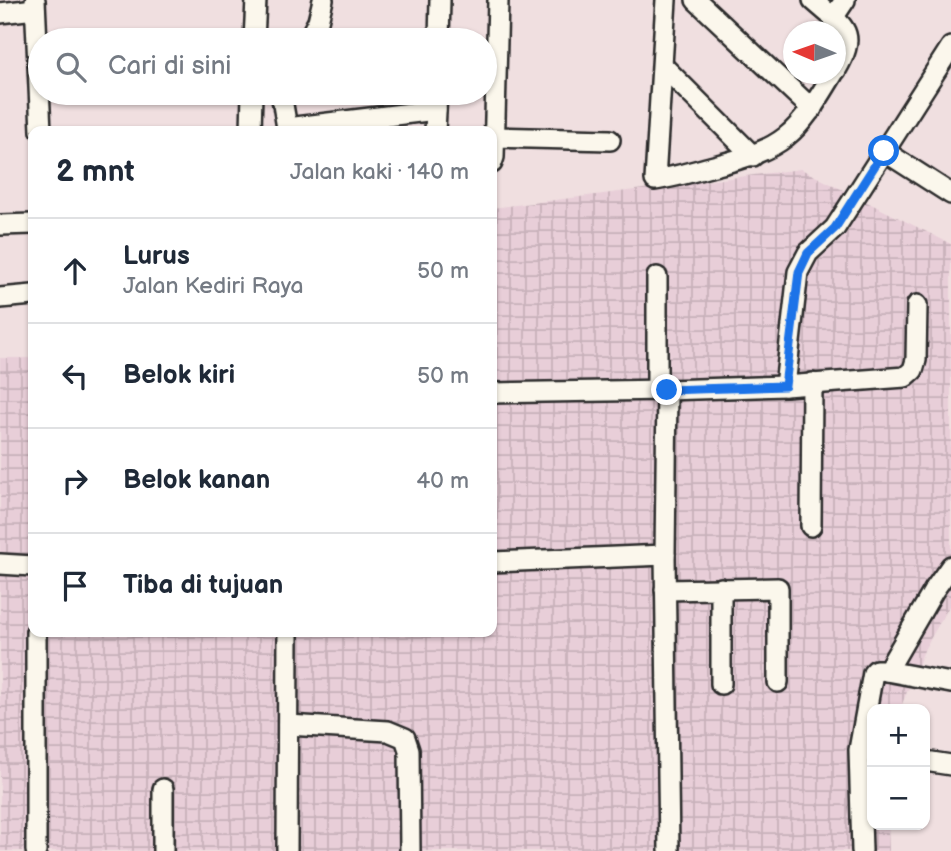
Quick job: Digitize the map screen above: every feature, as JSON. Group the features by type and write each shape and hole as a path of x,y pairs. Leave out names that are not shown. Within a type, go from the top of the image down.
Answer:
{"street":[{"path":"255,28 256,0"},
{"path":"314,28 323,0"},
{"path":"439,28 440,0"},
{"path":"497,34 498,0"},
{"path":"666,0 654,176 657,180 753,156 779,143 793,132 812,109 827,84"},
{"path":"696,0 812,109"},
{"path":"813,0 836,21"},
{"path":"833,18 845,0"},
{"path":"0,13 35,5 36,28"},
{"path":"785,386 799,272 808,253 835,228 951,48"},
{"path":"663,66 753,156"},
{"path":"40,105 41,126"},
{"path":"251,126 252,105"},
{"path":"283,105 286,126"},
{"path":"303,126 416,105"},
{"path":"435,126 437,105"},
{"path":"494,126 495,105"},
{"path":"497,137 610,139"},
{"path":"884,151 951,194"},
{"path":"0,225 28,224"},
{"path":"657,276 662,390 669,851"},
{"path":"0,298 28,295"},
{"path":"497,393 785,386 905,376 913,370 916,360 917,305"},
{"path":"811,526 812,383"},
{"path":"497,562 665,555"},
{"path":"0,564 28,566"},
{"path":"887,671 951,566"},
{"path":"721,588 721,684"},
{"path":"665,590 778,588 778,682"},
{"path":"36,637 36,851"},
{"path":"287,851 288,637"},
{"path":"862,851 872,676 876,670 951,683"},
{"path":"288,725 388,731 405,738 409,750 410,851"},
{"path":"930,762 951,765"},
{"path":"163,789 163,851"}],"shaded area":[{"path":"801,169 951,244 951,603 925,648 902,704 867,704 867,830 888,830 889,851 0,851 0,358 28,358 28,637 497,637 497,207"}],"route":[{"path":"667,390 785,386 799,272 808,253 835,228 884,151"}]}
